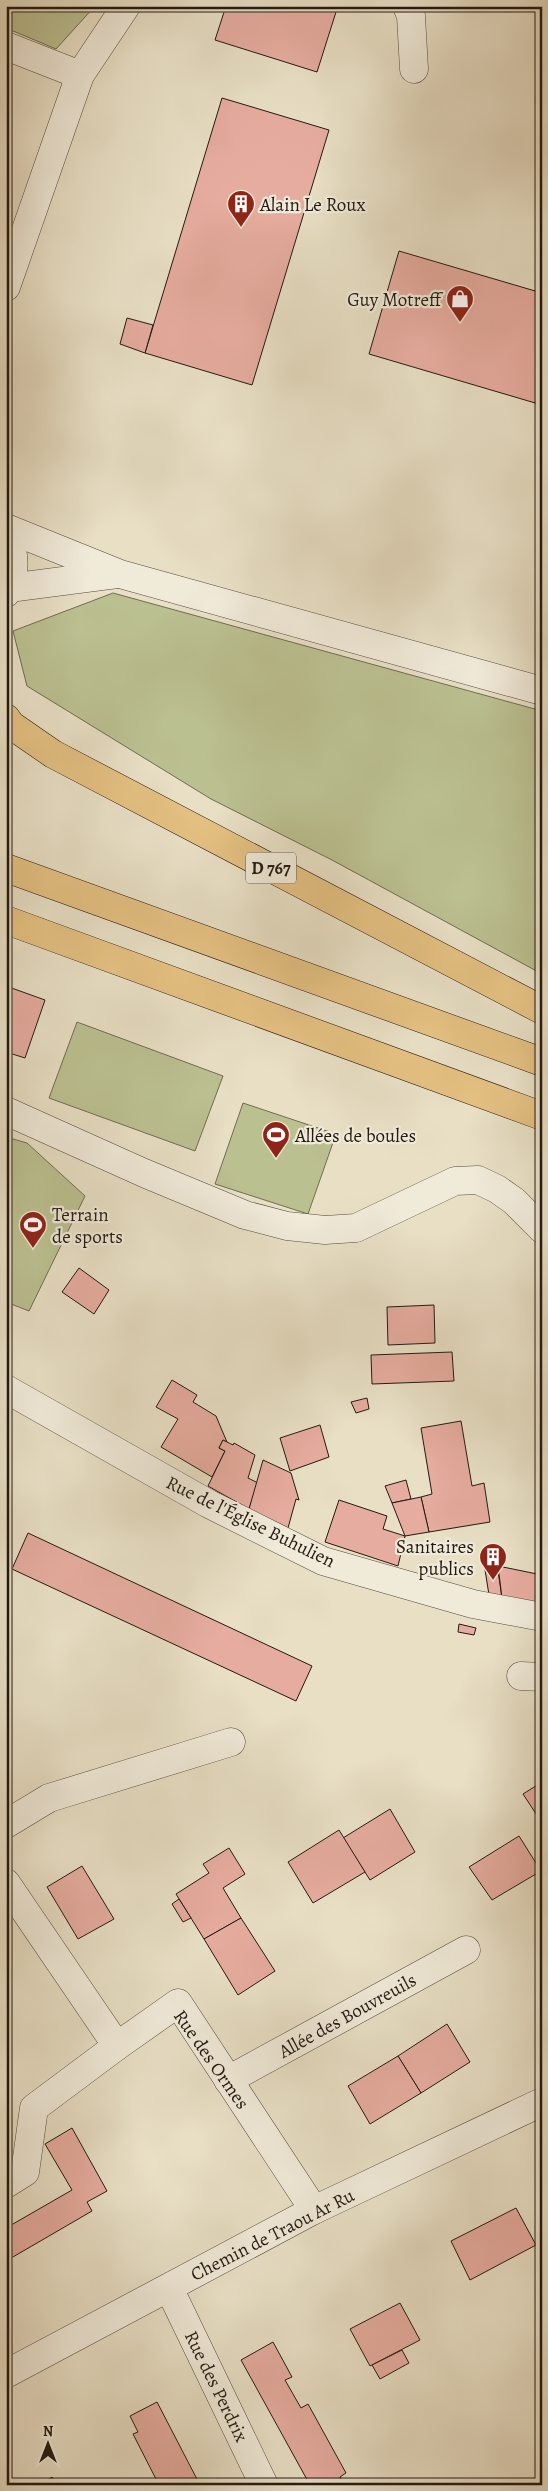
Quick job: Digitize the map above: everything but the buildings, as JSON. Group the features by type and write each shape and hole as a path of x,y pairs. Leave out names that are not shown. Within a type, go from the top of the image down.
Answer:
{"highway":[{"name":"D 767","path":"6,718 11,725 53,754 542,1010"},
{"path":"6,868 542,1062"},
{"path":"6,920 542,1116"}],"street":[{"path":"6,288 80,75 126,6"},
{"path":"407,6 411,16 414,69"},
{"path":"6,46 80,75"},
{"path":"6,529 12,547 14,568 8,591 120,574"},
{"path":"6,529 120,574 542,691"},
{"path":"6,1111 144,1173 245,1215 287,1226 325,1230 356,1228 455,1181 478,1180 497,1189 514,1201 542,1229"},
{"name":"Rue de l'Église Buhulien","path":"6,1389 209,1504 323,1561 473,1604 542,1617"},
{"path":"6,1824 49,1798 231,1742"},
{"path":"6,1883 117,2046 34,2108 26,2172 6,2184"},
{"name":"Allée des Bouvreuils","path":"228,2080 466,1950"},
{"name":"Rue des Ormes","path":"117,2046 178,2003 314,2210"},
{"name":"Chemin de Traou Ar Ru","path":"6,2374 314,2210 542,2102"},
{"name":"Rue des Perdrix","path":"169,2288 264,2485"}],"green space":[{"path":"6,6 95,6 56,49 6,28"},
{"path":"113,593 542,711 542,974 332,860 211,799 27,686 13,631"},
{"path":"77,1022 223,1076 195,1151 49,1098"},
{"name":"Allées de boules","path":"243,1103 336,1134 308,1214 215,1184"},
{"name":"Terrain de sports","path":"6,1137 27,1143 85,1196 29,1311 6,1302"}],"place":[{"name":"Alain Le Roux","path":"241,228"},
{"name":"Guy Motreff","path":"460,323"},
{"name":"Allées de boules","path":"276,1159"},
{"name":"Terrain de sports","path":"33,1249"},
{"name":"Sanitaires publics","path":"493,1581"}]}
